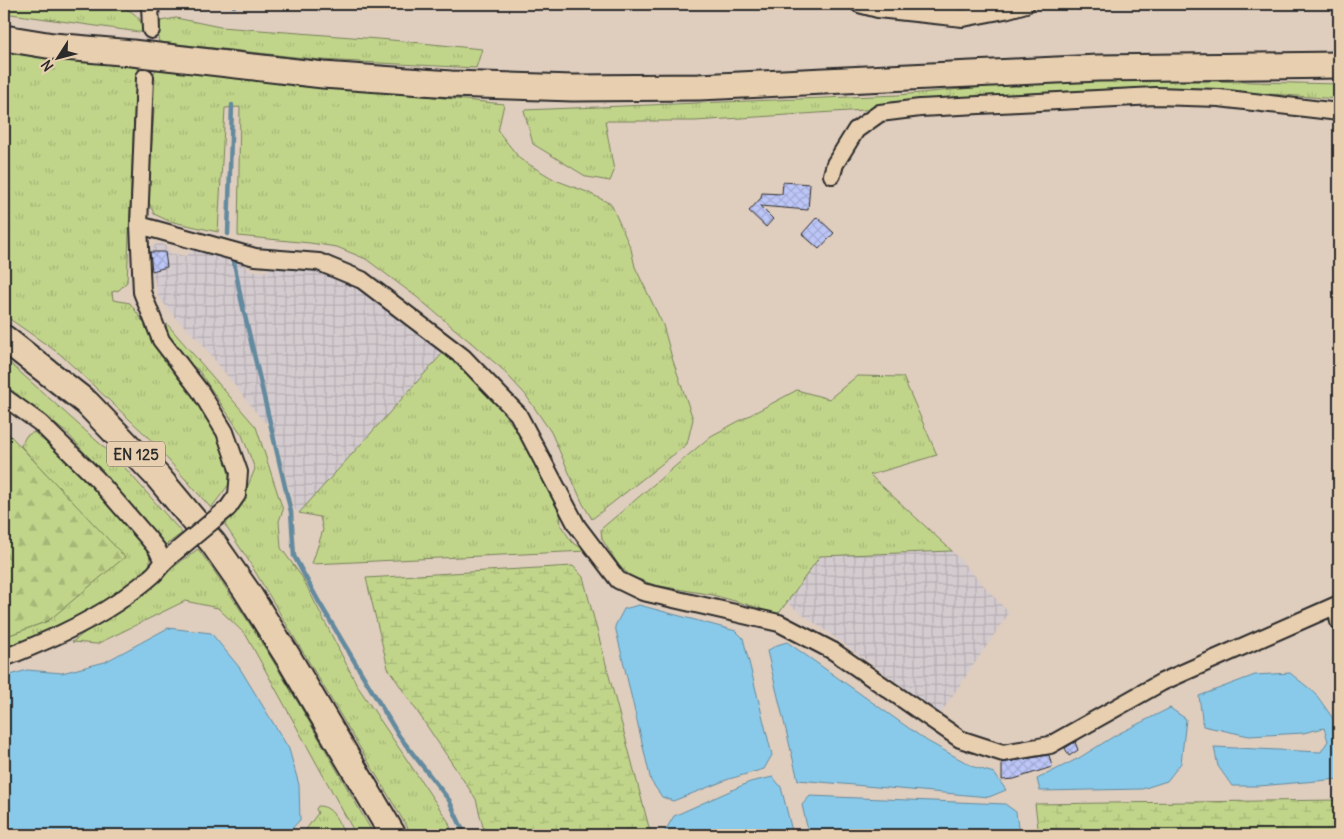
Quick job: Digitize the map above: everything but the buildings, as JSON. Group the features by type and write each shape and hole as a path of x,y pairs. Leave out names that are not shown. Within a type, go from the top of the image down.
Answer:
{"main road":[{"path":"4,25 132,52"},
{"path":"4,38 53,46 132,52 352,77 500,86 573,88 699,87 1098,68 1339,65"},
{"path":"1270,67 1339,72"},
{"name":"EN 125","path":"4,338 87,403 158,477 213,544 246,590 283,648 393,835"}],"street":[{"path":"859,4 878,9 963,18 1003,7 1026,4"},
{"path":"147,5 151,30"},
{"path":"4,658 51,640 83,624 119,601 154,574 169,558 228,508 238,495 239,472 225,432 200,390 161,340 142,292 139,225 145,77"},
{"path":"832,175 835,164 856,130 880,113 920,108 1156,96 1219,98 1339,112"},
{"path":"139,225 255,257 319,262 362,280 463,358 518,414 577,526 618,580 643,592 779,623 833,651 960,739 1003,753 1050,745 1162,682 1338,605 1339,622"},
{"path":"4,397 40,423 97,479 148,538 156,550 169,558"}],"shaded area":[{"path":"160,243 166,246 170,253 186,256 193,249 239,258 248,270 265,272 272,264 323,270 364,291 443,353 299,513 295,510 272,425 263,421 199,340 176,318 158,296 148,252 151,247"},
{"path":"952,551 1009,613 940,714 786,602 820,556"}],"green space":[{"path":"4,4 118,5 136,15 146,33 4,13"},
{"path":"176,18 220,27 482,49 476,68 322,60 159,42 157,33 161,21"},
{"path":"4,53 139,66 135,92 127,282 119,290 112,292 113,300 130,303 203,407 225,451 230,483 211,508 147,436 60,354 4,315"},
{"path":"156,69 504,104 498,131 520,159 555,180 587,192 611,204 631,249 635,267 663,325 693,419 687,444 592,519 583,504 551,432 525,394 500,367 418,298 366,259 337,247 238,236 240,107 225,108 218,232 169,221 154,214 148,200 154,110 151,96 153,75"},
{"path":"1057,80 1339,84 1339,99 1255,93 1112,89 959,97 864,110 695,121 605,121 614,171 610,181 587,177 533,144 524,110 899,95"},
{"path":"167,324 256,427 283,510 279,521 281,548 302,577 358,687 448,821 453,835 412,835 247,558 225,525 242,500 255,469 242,435 199,371 169,346 165,334"},
{"path":"443,353 470,376 497,404 526,444 560,513 561,526 572,542 586,551 312,564 323,530 320,517 299,513"},
{"path":"4,360 12,365 118,460 182,533 166,545 68,434 4,384"},
{"path":"857,376 903,377 937,455 870,475 952,551 820,556 777,616 756,607 713,595 654,585 631,576 620,567 602,539 601,529 711,436 797,390 829,399"},
{"path":"4,429 125,557 48,621 4,637"},
{"path":"34,432 81,474 119,512 145,547 150,562 148,572 111,601 4,651 4,637 48,621 46,474 21,446 26,436"},
{"path":"198,549 223,583 268,653 374,835 356,835 246,635 218,608 185,601 97,644 72,642"},
{"path":"573,566 583,577 651,835 485,835 476,799 388,668 366,578"},
{"path":"1339,800 1339,835 1039,835 1035,804"},
{"path":"318,806 332,812 345,835 302,835 318,813 316,809"}],"water":[{"path":"639,605 736,631 743,638 772,755 764,769 729,779 673,801 662,797 651,781 615,626 624,609"},
{"path":"168,628 211,633 239,667 289,749 299,785 300,820 286,835 4,835 4,677 27,670 62,673 105,662"},
{"path":"787,642 927,741 974,767 994,773 1006,790 989,797 798,780 767,651"},
{"path":"1290,673 1315,693 1339,727 1339,779 1259,786 1232,786 1218,766 1214,747 1321,752 1328,741 1324,728 1303,733 1249,736 1203,726 1199,696 1255,675"},
{"path":"1170,708 1186,719 1181,763 1167,781 1142,789 1040,791 1037,779 1079,758 1116,735"},
{"path":"773,777 781,787 793,835 667,835 665,831 674,816 750,782"},
{"path":"810,796 1005,804 1016,812 1019,835 809,835 802,805"}],"waterway":[{"path":"228,234 232,105"},
{"path":"234,262 291,512 294,556 319,602 399,736 449,800 465,835"}]}
